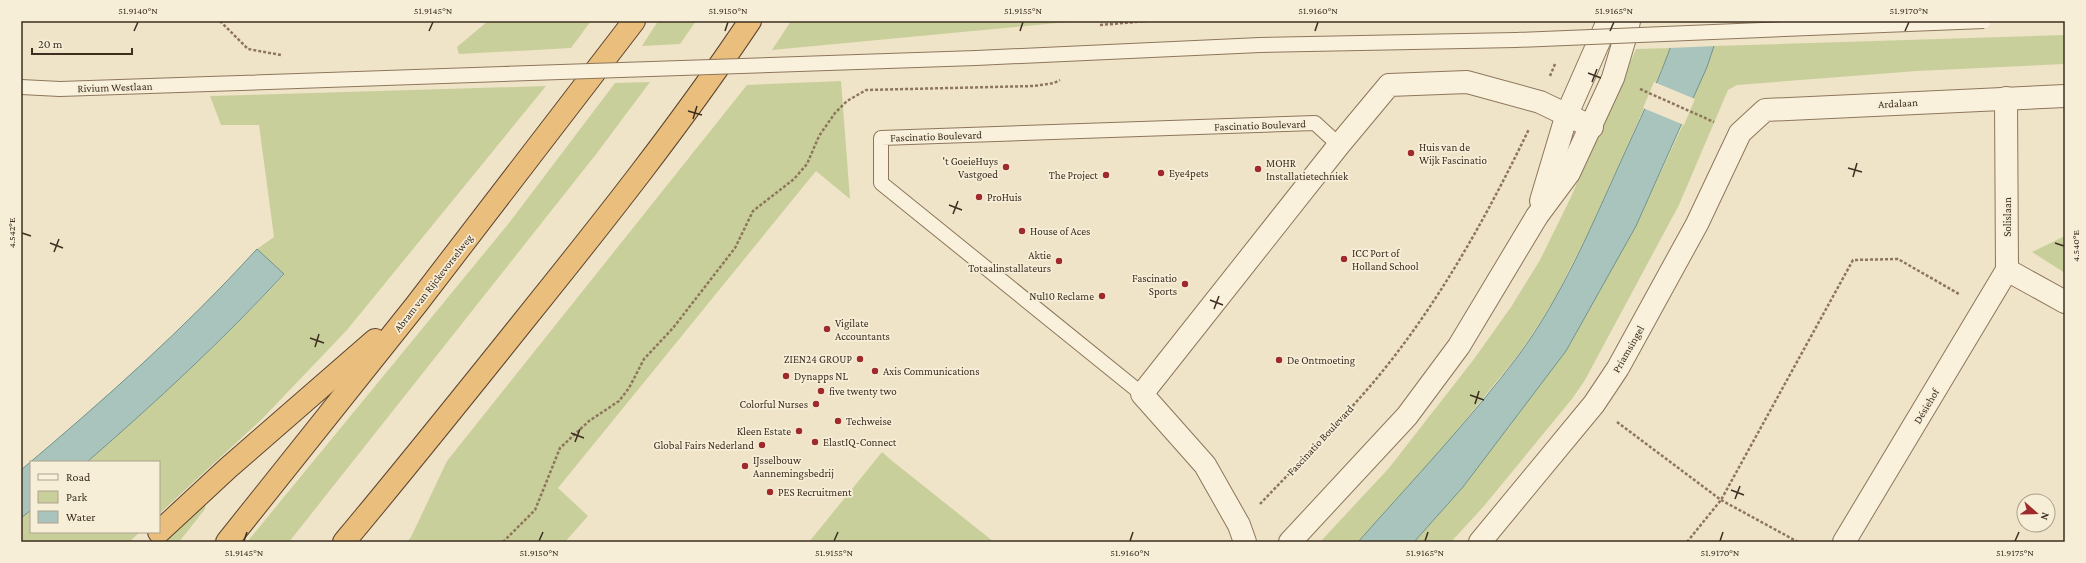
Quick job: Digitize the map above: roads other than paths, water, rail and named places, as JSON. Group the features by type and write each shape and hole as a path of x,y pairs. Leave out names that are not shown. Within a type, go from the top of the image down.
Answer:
{"highway":[{"name":"Abram van Rijckevorselweg","path":"227,542 416,305 634,21"},
{"path":"344,542 405,469 592,236 669,136 750,21"},
{"path":"160,531 228,468 416,305"},
{"path":"363,542 405,469"},
{"path":"148,542 158,533"}],"street":[{"path":"1536,216 1567,114 1608,21"},
{"path":"1290,542 1407,416 1459,346 1486,304 1536,216 1569,173 1613,78 1629,21"},
{"path":"1142,394 1339,145 1389,85 1468,82 1540,102 1592,126"},
{"name":"Ardalaan","path":"1740,133 1764,110 2065,96"},
{"name":"Solislaan","path":"2006,98 2007,270"},
{"name":"Priamsingel","path":"1480,542 1594,404 1618,368 1697,224 1740,133"},
{"path":"2007,270 2065,302"},
{"name":"Désiehof","path":"1844,542 2007,270"},
{"name":"Fascinatio Boulevard","path":"1142,394 1205,465 1242,534"}],"lane":[{"name":"Rivium Westlaan","path":"21,88 60,89 976,58 1260,45 1516,40 1984,21"},
{"name":"Fascinatio Boulevard","path":"1142,394 881,183 881,138 1315,123 1339,145"}],"water":[{"path":"1679,21 1714,46 1707,67 1636,226 1566,351 1463,487 1414,542 1358,542 1480,404 1518,356 1550,308 1590,230 1648,103 1662,71"},
{"path":"257,249 284,274 261,299 188,371 88,461 32,461 143,363 229,279"},
{"path":"30,462 30,511 21,518 21,470"}],"place":[{"name":"Huis van de Wijk Fascinatio","path":"1411,153"},
{"name":"'t GoeieHuys Vastgoed","path":"1006,167"},
{"name":"MOHR Installatietechniek","path":"1258,169"},
{"name":"Eye4pets","path":"1161,173"},
{"name":"The Project","path":"1106,175"},
{"name":"ProHuis","path":"979,197"},
{"name":"House of Aces","path":"1022,231"},
{"name":"ICC Port of Holland School","path":"1344,259"},
{"name":"Aktie Totaalinstallateurs","path":"1059,261"},
{"name":"Fascinatio Sports","path":"1185,284"},
{"name":"Nul10 Reclame","path":"1102,296"},
{"name":"Vigilate Accountants","path":"827,329"},
{"name":"ZIEN24 GROUP","path":"860,359"},
{"name":"De Ontmoeting","path":"1279,360"},
{"name":"Axis Communications","path":"875,371"},
{"name":"Dynapps NL","path":"786,376"},
{"name":"five twenty two","path":"821,391"},
{"name":"Colorful Nurses","path":"816,404"},
{"name":"Techweise","path":"838,421"},
{"name":"Kleen Estate","path":"799,431"},
{"name":"ElastIQ-Connect","path":"815,442"},
{"name":"Global Fairs Nederland","path":"762,445"},
{"name":"IJsselbouw Aannemingsbedrij","path":"745,466"},
{"name":"PES Recruitment","path":"770,492"}]}
